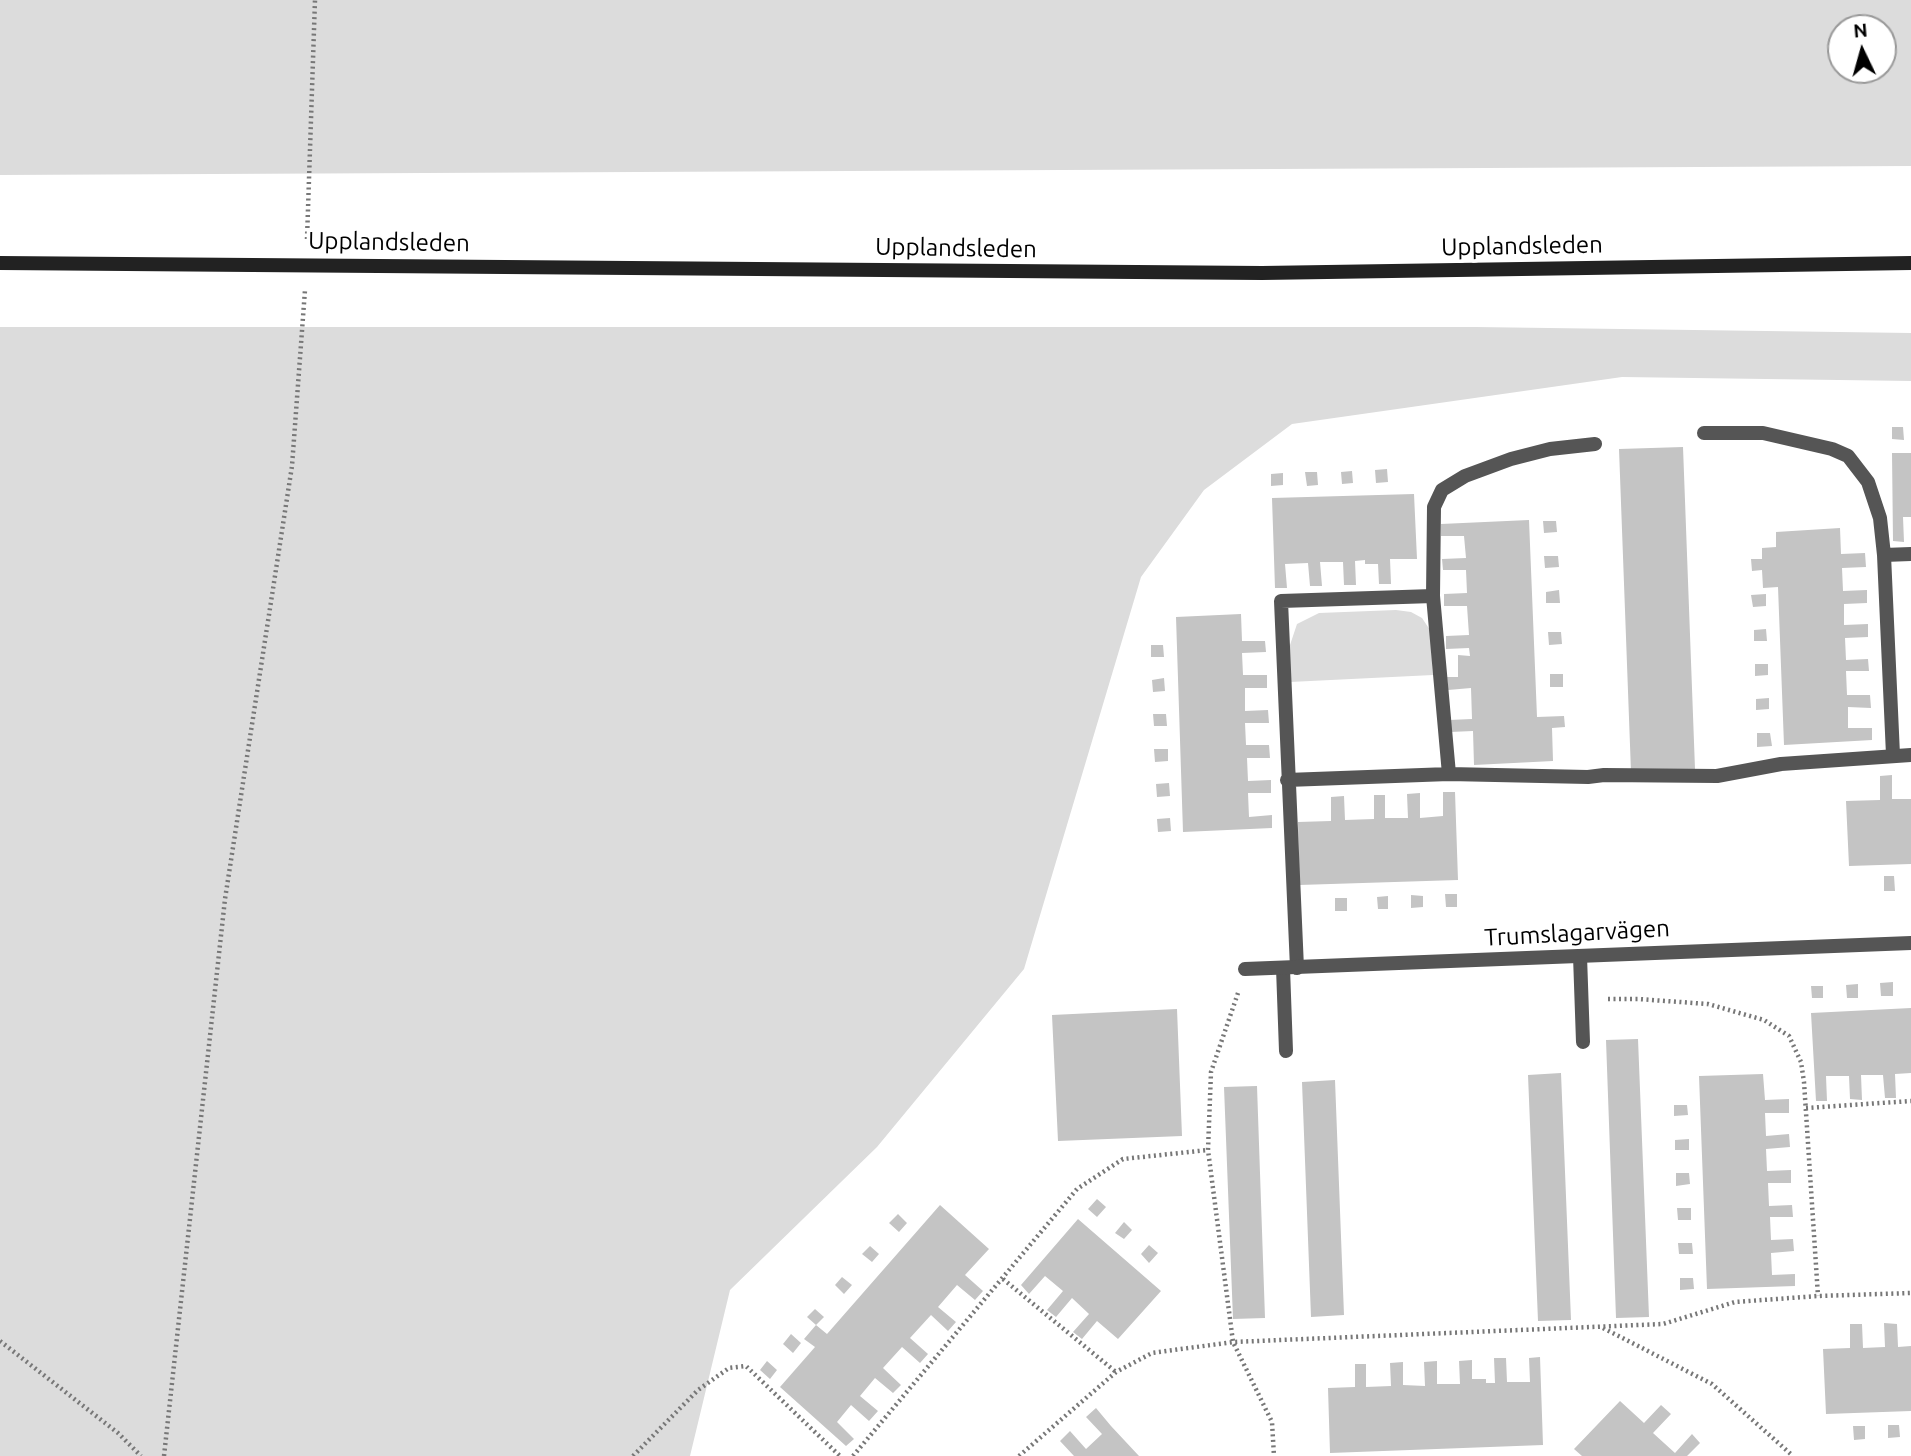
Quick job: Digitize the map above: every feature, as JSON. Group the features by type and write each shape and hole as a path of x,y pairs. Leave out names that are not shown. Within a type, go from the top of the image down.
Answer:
{"street":[{"name":"Upplandsleden","path":"0,263 1262,274 1911,263"},
{"path":"1704,433 1763,433 1814,444 1847,456 1868,482 1881,519 1893,755"},
{"path":"1449,774 1433,596 1434,507 1442,490 1465,476 1511,459 1550,449 1595,444"},
{"path":"1884,555 1911,554"},
{"path":"1286,1051 1290,968 1281,601 1433,596"},
{"path":"1287,780 1449,774 1588,778 1604,775 1717,776 1782,764 1911,754"},
{"name":"Trumslagarvägen","path":"1245,969 1911,943"},
{"path":"1580,956 1583,1042"}],"path":[{"path":"164,1456 225,899 292,466 306,264 315,0"},
{"path":"1245,969 1211,1072 1208,1150 1233,1342 1272,1422 1274,1456"},
{"path":"1580,1000 1638,999 1709,1004 1764,1020 1789,1037 1801,1062 1818,1296"},
{"path":"1806,1108 1911,1101"},
{"path":"852,1456 1077,1189 1124,1158 1208,1150"},
{"path":"1003,1279 1116,1372"},
{"path":"1019,1456 1116,1372 1152,1353 1233,1342 1663,1324 1735,1302 1911,1293"},
{"path":"1602,1328 1712,1384 1793,1456"},
{"path":"0,1341 118,1433 141,1456"},
{"path":"634,1456 698,1390 729,1368 746,1366 840,1456"}],"shaded area":[{"path":"0,0 1911,0 1911,166 0,175"},
{"path":"0,327 1476,327 1911,333 1911,381 1622,377 1292,424 1204,490 1141,577 1024,969 877,1147 730,1290 690,1456 0,1456"},
{"path":"1396,610 1411,612 1422,618 1430,630 1433,675 1290,682 1289,648 1297,624 1319,613"}],"building":[{"path":"1892,427 1903,427 1904,440 1892,439"},
{"path":"1683,447 1695,769 1631,772 1619,449"},
{"path":"1892,453 1911,453 1911,517 1903,517 1904,542 1893,541"},
{"path":"1387,469 1388,482 1376,483 1375,470"},
{"path":"1352,471 1353,483 1342,484 1341,472"},
{"path":"1305,472 1317,472 1318,485 1307,486"},
{"path":"1283,473 1283,485 1271,486 1271,474"},
{"path":"1414,494 1417,559 1390,559 1391,584 1379,584 1378,564 1365,564 1365,560 1355,561 1356,585 1344,585 1343,562 1320,562 1322,586 1310,586 1308,563 1285,564 1287,588 1275,588 1272,498"},
{"path":"1529,520 1537,717 1564,716 1565,727 1552,728 1553,761 1474,765 1473,731 1450,732 1449,720 1472,719 1471,688 1448,690 1447,677 1458,677 1458,655 1470,656 1469,648 1446,649 1446,636 1469,635 1467,606 1444,606 1444,594 1467,593 1466,570 1443,570 1442,559 1466,558 1464,536 1441,536 1441,524"},
{"path":"1543,521 1556,521 1557,532 1544,533"},
{"path":"1840,528 1841,554 1865,553 1866,567 1842,568 1843,591 1867,590 1867,603 1844,604 1844,625 1868,624 1868,637 1845,638 1846,660 1868,659 1869,671 1846,671 1847,695 1870,695 1871,708 1848,707 1848,728 1872,728 1872,740 1784,745 1778,587 1763,588 1762,570 1752,571 1751,559 1762,559 1762,548 1776,547 1776,532"},
{"path":"1544,556 1558,556 1559,567 1545,568"},
{"path":"1559,590 1560,603 1546,603 1546,592"},
{"path":"1766,594 1766,606 1753,607 1751,595"},
{"path":"1241,614 1242,641 1265,641 1266,652 1242,653 1243,675 1267,675 1267,688 1245,688 1245,711 1268,710 1269,723 1245,723 1246,745 1269,745 1270,758 1247,758 1248,781 1271,780 1271,793 1248,793 1249,817 1272,815 1272,828 1183,832 1176,617"},
{"path":"1766,629 1767,641 1754,641 1754,630"},
{"path":"1548,632 1561,632 1562,644 1549,645"},
{"path":"1151,645 1163,645 1164,657 1151,657"},
{"path":"1755,664 1768,664 1768,675 1755,676"},
{"path":"1550,674 1563,674 1563,687 1550,687"},
{"path":"1164,678 1165,691 1153,692 1152,680"},
{"path":"1769,698 1769,709 1756,710 1756,699"},
{"path":"1153,714 1166,714 1167,726 1154,726"},
{"path":"1757,733 1770,733 1772,746 1757,747"},
{"path":"1154,749 1168,749 1168,761 1155,762"},
{"path":"1892,775 1892,799 1911,799 1911,864 1849,866 1846,801 1880,800 1880,776"},
{"path":"1169,783 1170,796 1157,797 1156,784"},
{"path":"1443,792 1455,792 1458,880 1299,885 1298,822 1331,821 1331,797 1344,796 1345,820 1374,819 1374,795 1385,795 1385,818 1408,818 1407,794 1420,793 1420,818 1443,816"},
{"path":"1170,818 1171,831 1158,832 1157,819"},
{"path":"1884,876 1894,876 1895,891 1884,891"},
{"path":"1445,894 1457,894 1457,907 1446,907"},
{"path":"1411,895 1423,896 1423,907 1411,908"},
{"path":"1388,896 1388,909 1378,909 1377,897"},
{"path":"1335,898 1347,898 1347,911 1335,911"},
{"path":"1893,982 1893,996 1881,996 1880,983"},
{"path":"1858,984 1858,998 1847,998 1846,985"},
{"path":"1811,986 1823,986 1823,998 1812,998"},
{"path":"1911,1008 1911,1073 1895,1074 1896,1098 1885,1098 1883,1075 1861,1075 1862,1100 1850,1099 1849,1076 1826,1076 1827,1101 1816,1101 1811,1013"},
{"path":"1177,1009 1182,1136 1058,1141 1052,1015"},
{"path":"1638,1039 1649,1317 1616,1318 1606,1040"},
{"path":"1561,1073 1571,1320 1538,1321 1528,1075"},
{"path":"1763,1074 1765,1100 1789,1099 1789,1113 1765,1113 1766,1136 1789,1134 1790,1147 1766,1149 1767,1171 1791,1170 1791,1183 1768,1183 1769,1206 1792,1205 1793,1217 1770,1217 1771,1240 1793,1239 1794,1251 1771,1253 1772,1275 1795,1274 1795,1286 1707,1289 1699,1076"},
{"path":"1335,1080 1344,1315 1311,1317 1302,1082"},
{"path":"1257,1086 1265,1318 1233,1319 1224,1087"},
{"path":"1674,1105 1687,1105 1688,1115 1674,1116"},
{"path":"1689,1139 1689,1150 1675,1150 1675,1140"},
{"path":"1676,1173 1689,1173 1690,1184 1676,1186"},
{"path":"1097,1199 1106,1207 1097,1217 1088,1209"},
{"path":"940,1205 989,1249 965,1275 983,1291 975,1300 957,1285 938,1307 956,1322 948,1331 931,1315 910,1338 928,1354 920,1363 902,1347 883,1368 901,1385 893,1393 875,1378 860,1396 878,1411 869,1421 851,1405 837,1422 854,1439 846,1446 780,1387 815,1347 804,1339 816,1325 827,1334"},
{"path":"1677,1208 1691,1208 1691,1220 1678,1220"},
{"path":"898,1214 907,1223 899,1232 889,1223"},
{"path":"1078,1219 1161,1291 1118,1339 1097,1321 1082,1339 1073,1332 1089,1314 1072,1298 1056,1317 1047,1310 1063,1291 1045,1276 1029,1294 1021,1285"},
{"path":"1124,1222 1132,1230 1124,1239 1115,1233"},
{"path":"1678,1243 1692,1243 1693,1254 1679,1254"},
{"path":"1149,1245 1158,1253 1149,1263 1141,1254"},
{"path":"870,1246 879,1254 872,1262 862,1254"},
{"path":"842,1277 852,1285 844,1294 835,1285"},
{"path":"1680,1278 1693,1278 1694,1289 1680,1290"},
{"path":"815,1309 824,1317 816,1325 807,1317"},
{"path":"1884,1323 1897,1324 1898,1347 1911,1346 1911,1411 1826,1414 1823,1349 1850,1348 1850,1324 1862,1324 1863,1348 1885,1347"},
{"path":"791,1334 801,1343 793,1353 783,1344"},
{"path":"1540,1357 1543,1445 1330,1453 1328,1388 1355,1387 1355,1364 1366,1364 1366,1387 1391,1386 1390,1363 1403,1362 1403,1385 1425,1386 1424,1362 1437,1361 1437,1384 1460,1384 1459,1361 1472,1360 1472,1379 1486,1379 1486,1383 1495,1383 1494,1358 1506,1358 1507,1382 1530,1382 1529,1358"},
{"path":"767,1361 777,1370 770,1379 760,1370"},
{"path":"1620,1401 1644,1423 1661,1405 1671,1414 1653,1433 1675,1453 1692,1434 1700,1443 1687,1456 1582,1456 1574,1449"},
{"path":"1096,1408 1139,1456 1074,1456 1060,1441 1070,1431 1086,1449 1102,1434 1086,1417"},
{"path":"1888,1425 1899,1425 1900,1437 1888,1438"},
{"path":"1853,1426 1865,1426 1865,1439 1854,1440"}]}
